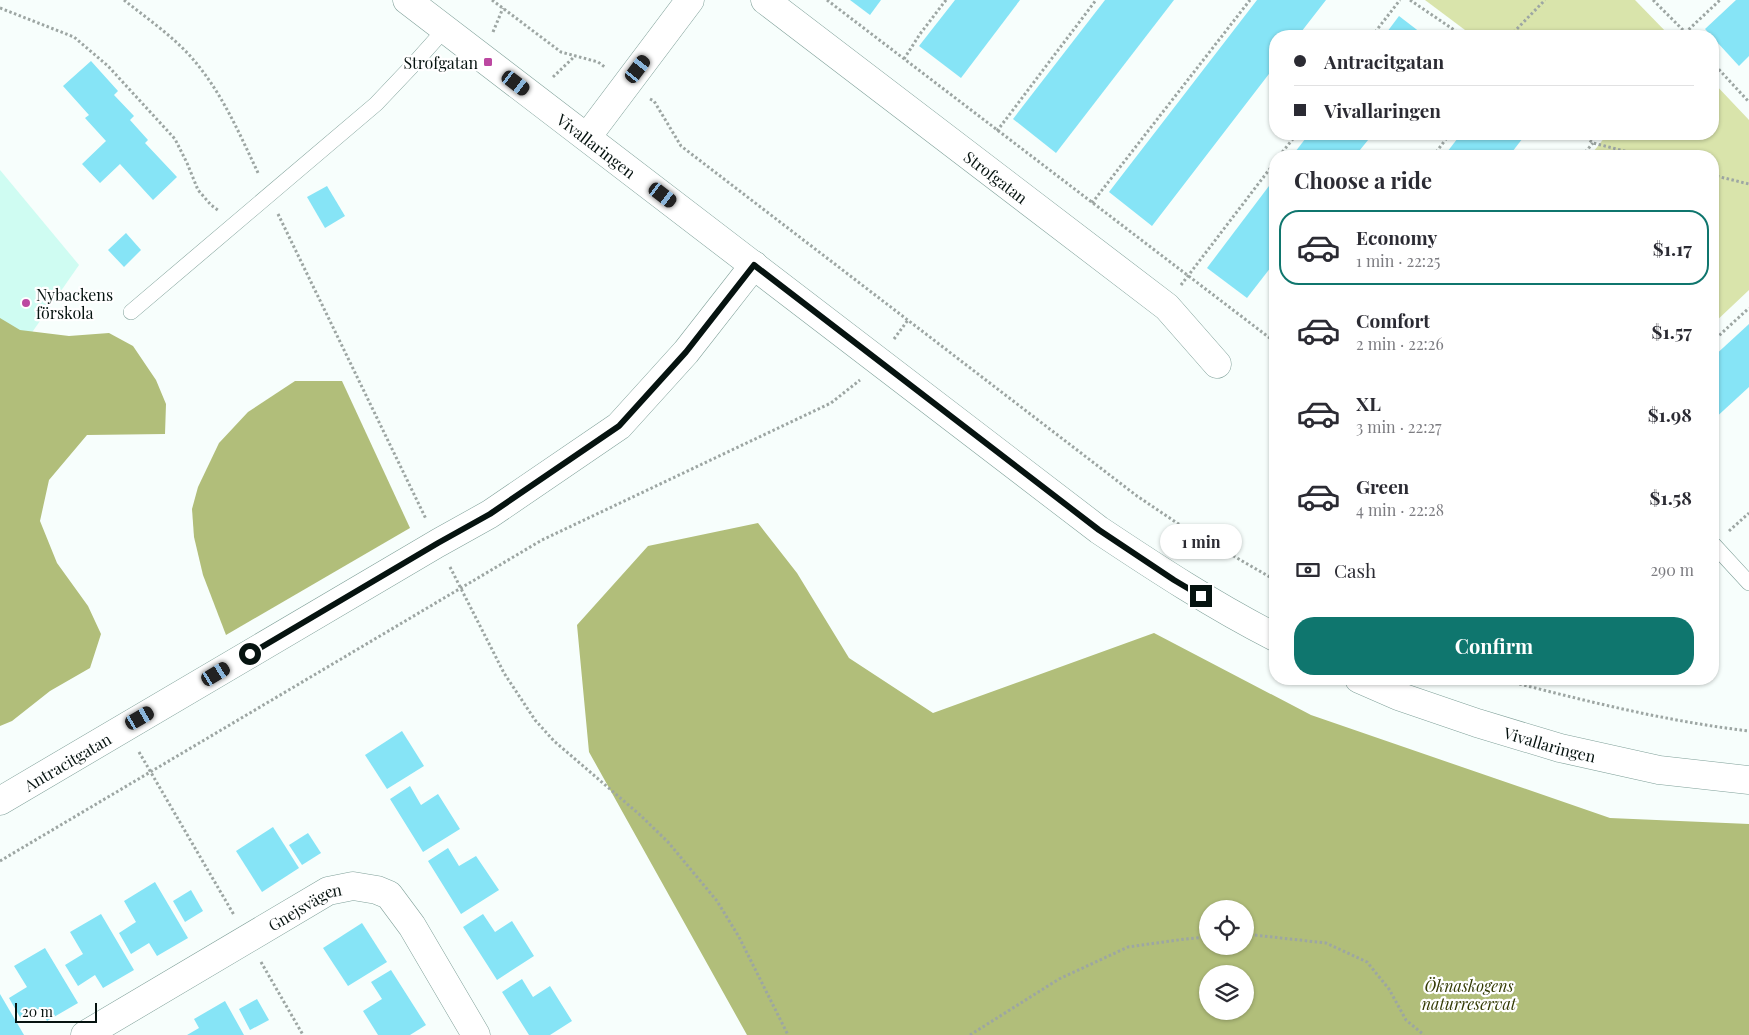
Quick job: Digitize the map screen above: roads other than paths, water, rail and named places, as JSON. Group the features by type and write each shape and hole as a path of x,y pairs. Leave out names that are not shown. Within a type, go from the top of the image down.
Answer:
{"street":[{"name":"Vivallaringen","path":"407,0 1099,530 1174,580 1243,621 1269,634"},
{"path":"587,137 690,0"},
{"name":"Strofgatan","path":"765,0 1168,307 1216,364"},
{"name":"Antracitgatan","path":"0,801 490,514 583,452 619,426 686,352 754,265"},
{"name":"Vivallaringen","path":"1373,685 1398,696 1468,720 1560,748 1658,770 1749,780"},
{"name":"Gnejsvägen","path":"85,1035 328,891 353,886 377,890 389,895 412,926 476,1035"}],"lane":[{"path":"132,312 376,104 445,29"},
{"path":"1719,550 1749,583"}],"place":[{"name":"Strofgatan","path":"488,62"},
{"name":"Nybackens förskola","path":"26,303"}],"park label":[{"name":"Öknaskogens naturreservat","path":"1469,994"}]}
